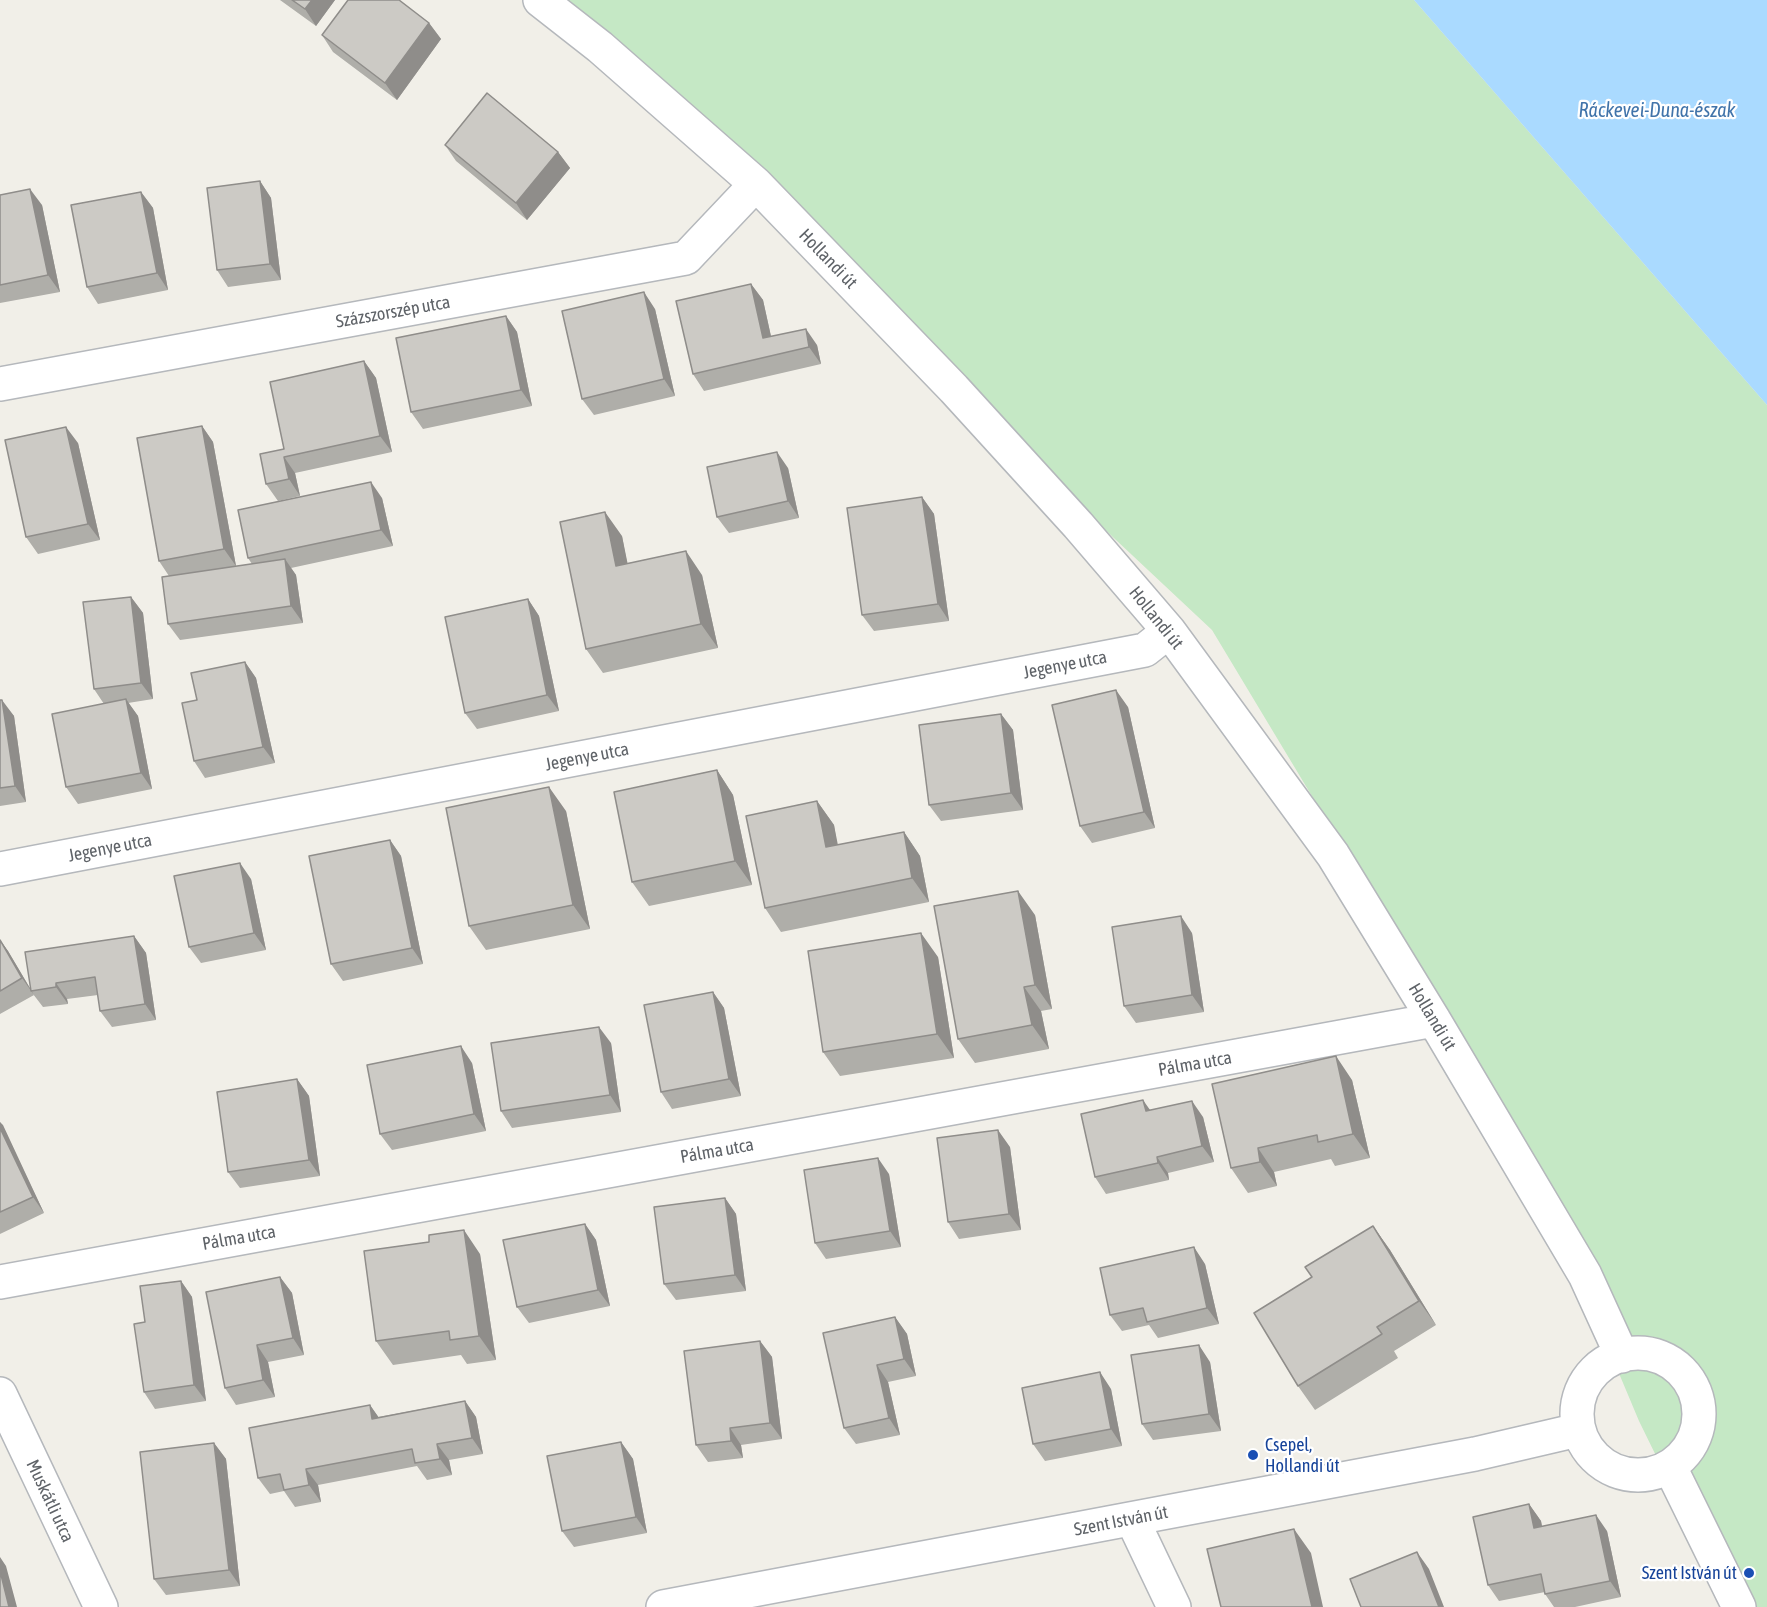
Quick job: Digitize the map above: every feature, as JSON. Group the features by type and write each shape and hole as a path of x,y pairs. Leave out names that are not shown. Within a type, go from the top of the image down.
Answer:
{"street":[{"name":"Hollandi út","path":"540,0 600,47 756,184 954,389 1169,631 1333,855 1434,1020 1584,1275 1622,1356"},
{"name":"Százszorszép utca","path":"0,384 686,258 756,184"},
{"name":"Jegenye utca","path":"0,869 1145,650 1169,631"},
{"name":"Pálma utca","path":"0,1282 1434,1020"},
{"path":"1646,1353 1670,1361 1692,1383 1701,1411 1697,1431 1689,1449 1671,1469 1644,1477 1616,1472 1588,1450 1578,1430 1577,1401 1588,1376 1606,1362 1622,1356 1646,1353"},
{"name":"Muskátli utca","path":"0,1394 101,1607"},
{"name":"Szent István út","path":"663,1607 1475,1454 1578,1430"},
{"path":"1671,1469 1739,1607"},
{"path":"1132,1520 1174,1607"}],"green space":[{"path":"540,0 1414,0 1767,405 1767,1607 1730,1607 1639,1421 1526,1152 1212,630"}],"water":[{"name":"Ráckevei-Duna-észak","path":"1414,0 1767,0 1767,405"}],"building":[{"path":"292,0 312,0 305,9"},
{"path":"348,0 399,0 429,23 385,83 322,35"},
{"path":"487,93 558,152 516,203 445,145"},
{"path":"260,181 270,264 217,270 207,188"},
{"path":"30,189 48,275 0,285 0,195"},
{"path":"141,192 157,273 87,287 71,205"},
{"path":"751,284 763,338 806,329 809,347 693,374 676,301"},
{"path":"644,292 664,379 582,399 562,311"},
{"path":"506,316 521,390 411,412 396,338"},
{"path":"364,361 380,436 284,457 289,479 266,484 260,454 284,449 270,382"},
{"path":"202,426 224,549 159,561 137,438"},
{"path":"66,427 88,524 26,537 5,440"},
{"path":"777,452 788,501 717,517 707,467"},
{"path":"371,482 381,530 248,558 238,510"},
{"path":"922,497 938,604 862,615 847,508"},
{"path":"605,512 616,566 686,551 701,624 586,649 560,522"},
{"path":"285,559 291,606 168,624 162,577"},
{"path":"131,597 141,683 94,689 83,602"},
{"path":"528,599 547,695 465,713 445,617"},
{"path":"245,662 263,747 194,761 182,703 197,700 191,673"},
{"path":"1116,690 1144,812 1080,826 1052,705"},
{"path":"126,699 141,773 66,787 52,714"},
{"path":"0,700 2,700 15,786 0,788"},
{"path":"1001,714 1011,793 929,805 919,725"},
{"path":"717,770 735,861 632,882 614,792"},
{"path":"549,787 573,905 469,926 446,808"},
{"path":"817,801 826,847 904,832 912,878 765,908 746,816"},
{"path":"390,840 412,948 331,964 309,856"},
{"path":"240,863 254,933 189,947 174,876"},
{"path":"1018,891 1035,985 1024,987 1032,1025 958,1039 934,906"},
{"path":"1181,916 1192,995 1124,1006 1112,927"},
{"path":"921,933 937,1034 823,1052 808,951"},
{"path":"134,936 145,1004 100,1011 95,977 56,983 56,987 31,991 25,952"},
{"path":"0,940 22,978 0,991"},
{"path":"713,992 729,1079 661,1092 644,1005"},
{"path":"599,1027 610,1095 501,1111 491,1043"},
{"path":"461,1046 474,1114 380,1134 367,1065"},
{"path":"1336,1056 1353,1134 1318,1142 1317,1135 1258,1148 1260,1162 1231,1168 1212,1084"},
{"path":"297,1079 309,1160 228,1172 217,1092"},
{"path":"1143,1100 1146,1111 1192,1101 1202,1146 1157,1157 1158,1163 1095,1177 1081,1114"},
{"path":"0,1128 33,1197 0,1212"},
{"path":"998,1130 1009,1214 948,1222 937,1138"},
{"path":"878,1158 890,1231 815,1243 804,1170"},
{"path":"725,1198 735,1275 664,1284 654,1207"},
{"path":"585,1224 598,1290 517,1307 503,1240"},
{"path":"1373,1226 1419,1301 1377,1327 1382,1334 1298,1386 1254,1313 1312,1277 1305,1267"},
{"path":"464,1230 479,1336 450,1340 449,1331 376,1341 364,1251 429,1242 429,1235"},
{"path":"1194,1247 1207,1308 1147,1322 1143,1308 1110,1315 1100,1268"},
{"path":"280,1277 293,1338 257,1345 263,1380 225,1388 206,1292"},
{"path":"181,1281 194,1385 144,1392 134,1324 145,1322 140,1286"},
{"path":"895,1317 904,1359 877,1365 889,1418 844,1428 823,1333"},
{"path":"760,1341 770,1423 730,1428 731,1441 696,1445 684,1351"},
{"path":"1199,1345 1209,1414 1142,1424 1131,1355"},
{"path":"1100,1372 1111,1429 1033,1444 1022,1388"},
{"path":"465,1401 472,1438 437,1444 440,1459 415,1463 412,1449 306,1469 309,1485 284,1490 280,1474 258,1478 249,1428 370,1405 372,1419"},
{"path":"621,1442 636,1517 562,1531 547,1456"},
{"path":"214,1443 229,1570 154,1579 140,1452"},
{"path":"1529,1504 1534,1528 1596,1515 1610,1581 1545,1594 1541,1574 1488,1585 1473,1517"},
{"path":"1294,1529 1312,1607 1221,1607 1207,1549"},
{"path":"1417,1552 1439,1607 1361,1607 1350,1579"},
{"path":"0,1571 9,1607 0,1607"}],"place":[{"name":"Csepel, Hollandi út","path":"1253,1455"},
{"name":"Szent István út","path":"1749,1573"}]}
